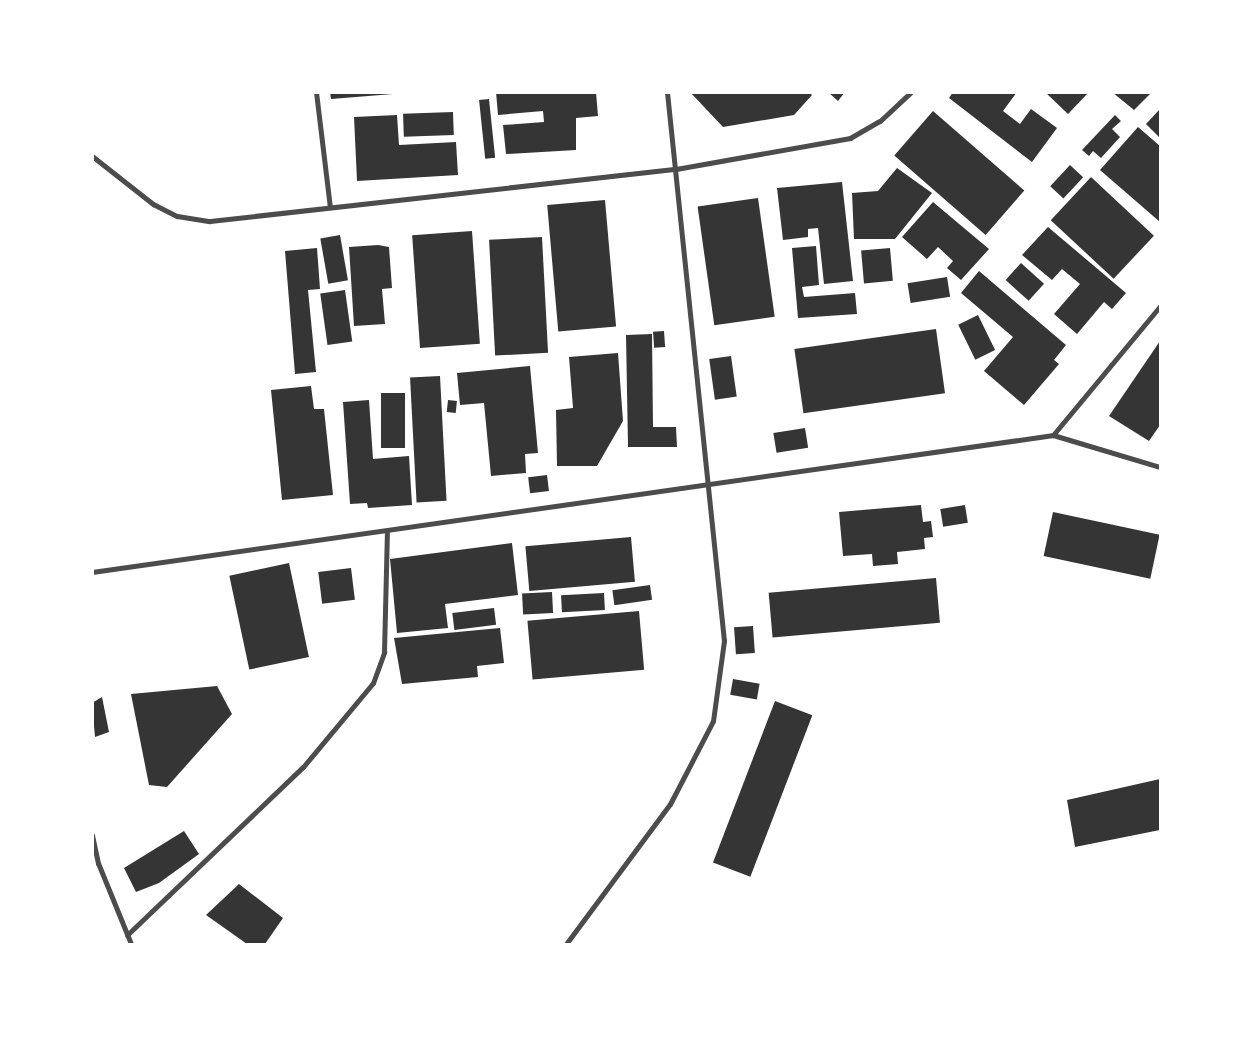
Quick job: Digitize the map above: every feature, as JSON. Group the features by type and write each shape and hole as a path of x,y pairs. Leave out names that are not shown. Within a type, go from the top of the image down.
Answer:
{"street":[{"path":"316,92 330,207"},
{"path":"566,944 670,804 713,721 724,641 667,92"},
{"path":"92,156 153,204 177,216 210,221 676,169 850,138 880,121 911,92"},
{"path":"1052,435 1160,306"},
{"path":"92,572 387,533 709,484 1052,435 1160,467"},
{"path":"127,935 303,767 373,683 384,652 387,533"},
{"path":"92,835 98,863 131,944"},
{"path":"92,866 98,863"}],"building":[{"path":"330,92 393,92 393,94 331,99"},
{"path":"496,92 596,92 598,116 576,118 576,150 506,154 503,125 544,122 543,111 498,115"},
{"path":"690,92 809,92 812,95 794,115 723,127"},
{"path":"828,92 845,92 838,101"},
{"path":"953,92 1017,92 1003,111 1020,124 1031,109 1057,128 1032,162 949,98"},
{"path":"1045,92 1089,92 1068,114"},
{"path":"1112,92 1152,92 1134,110"},
{"path":"489,99 495,158 485,159 479,100"},
{"path":"1160,109 1160,138 1146,124"},
{"path":"933,111 1024,190 986,235 894,156"},
{"path":"453,112 454,135 404,137 403,114"},
{"path":"397,115 399,145 456,142 458,175 357,181 354,117"},
{"path":"1115,115 1121,121 1112,129 1120,137 1101,158 1093,151 1089,156 1082,150"},
{"path":"1138,127 1160,146 1160,222 1100,170"},
{"path":"1070,165 1083,177 1063,198 1050,186"},
{"path":"897,168 932,193 895,239 854,239 852,193 878,191"},
{"path":"1091,177 1154,236 1114,279 1051,220"},
{"path":"842,182 853,281 824,284 818,228 808,229 808,237 783,240 777,188"},
{"path":"758,198 775,317 714,325 698,206"},
{"path":"605,200 616,327 558,332 547,205"},
{"path":"933,202 989,249 961,280 947,268 953,261 938,247 927,259 902,237"},
{"path":"1048,227 1126,293 1112,309 1104,302 1077,334 1054,314 1080,284 1062,269 1052,280 1022,255"},
{"path":"472,231 480,344 420,348 412,235"},
{"path":"340,235 348,280 328,284 320,238"},
{"path":"542,237 548,353 495,356 489,240"},
{"path":"378,245 389,247 392,288 382,289 385,324 354,326 349,247"},
{"path":"816,246 819,285 802,287 804,297 855,293 857,314 798,318 792,248"},
{"path":"317,248 320,289 308,290 316,372 295,374 285,251"},
{"path":"890,248 893,281 864,283 861,251"},
{"path":"1021,263 1044,284 1029,301 1006,280"},
{"path":"979,271 1066,345 1054,360 1059,364 1024,405 984,371 1013,337 961,293"},
{"path":"947,277 950,297 911,303 907,283"},
{"path":"345,290 352,341 327,345 320,293"},
{"path":"978,315 995,350 975,360 958,325"},
{"path":"936,329 945,393 803,413 794,349"},
{"path":"664,331 665,347 654,348 653,332"},
{"path":"652,334 653,427 676,427 677,447 628,447 626,335"},
{"path":"1160,341 1160,425 1149,441 1109,416"},
{"path":"618,353 623,421 597,466 557,466 556,410 573,408 569,357"},
{"path":"731,356 737,397 715,400 709,359"},
{"path":"530,366 538,453 525,454 526,473 491,476 484,403 460,405 457,373"},
{"path":"440,376 447,501 417,502 410,378"},
{"path":"311,386 314,409 324,409 333,495 282,500 271,390"},
{"path":"381,393 405,393 405,448 381,448"},
{"path":"369,400 373,459 409,456 412,505 368,508 367,503 350,504 343,402"},
{"path":"448,400 457,401 456,413 447,412"},
{"path":"805,428 808,448 777,453 773,433"},
{"path":"547,475 549,491 530,493 528,477"},
{"path":"921,505 923,522 931,521 933,537 924,538 925,549 897,552 898,564 873,566 872,554 843,556 839,512"},
{"path":"965,505 968,523 943,527 940,509"},
{"path":"1053,512 1160,535 1150,579 1044,556"},
{"path":"631,537 635,582 529,591 525,546"},
{"path":"512,543 518,595 445,604 448,628 397,633 390,559"},
{"path":"289,563 309,657 249,670 229,576"},
{"path":"351,568 355,600 322,604 318,572"},
{"path":"936,578 940,623 773,637 769,593"},
{"path":"650,585 652,600 614,605 612,590"},
{"path":"552,592 553,613 523,615 522,594"},
{"path":"604,593 605,610 562,612 561,595"},
{"path":"494,608 496,625 454,630 452,613"},
{"path":"639,611 644,670 533,680 527,621"},
{"path":"753,626 755,653 736,654 734,627"},
{"path":"500,628 504,663 477,666 478,677 402,684 394,638"},
{"path":"733,679 760,684 757,699 730,695"},
{"path":"217,686 232,714 167,787 149,785 131,694"},
{"path":"102,697 109,732 95,737 92,703"},
{"path":"775,701 812,715 750,877 713,863"},
{"path":"1160,779 1160,830 1075,847 1067,800"},
{"path":"184,831 199,854 159,883 136,892 124,868"},
{"path":"239,884 283,918 265,944 247,944 206,915"}]}
